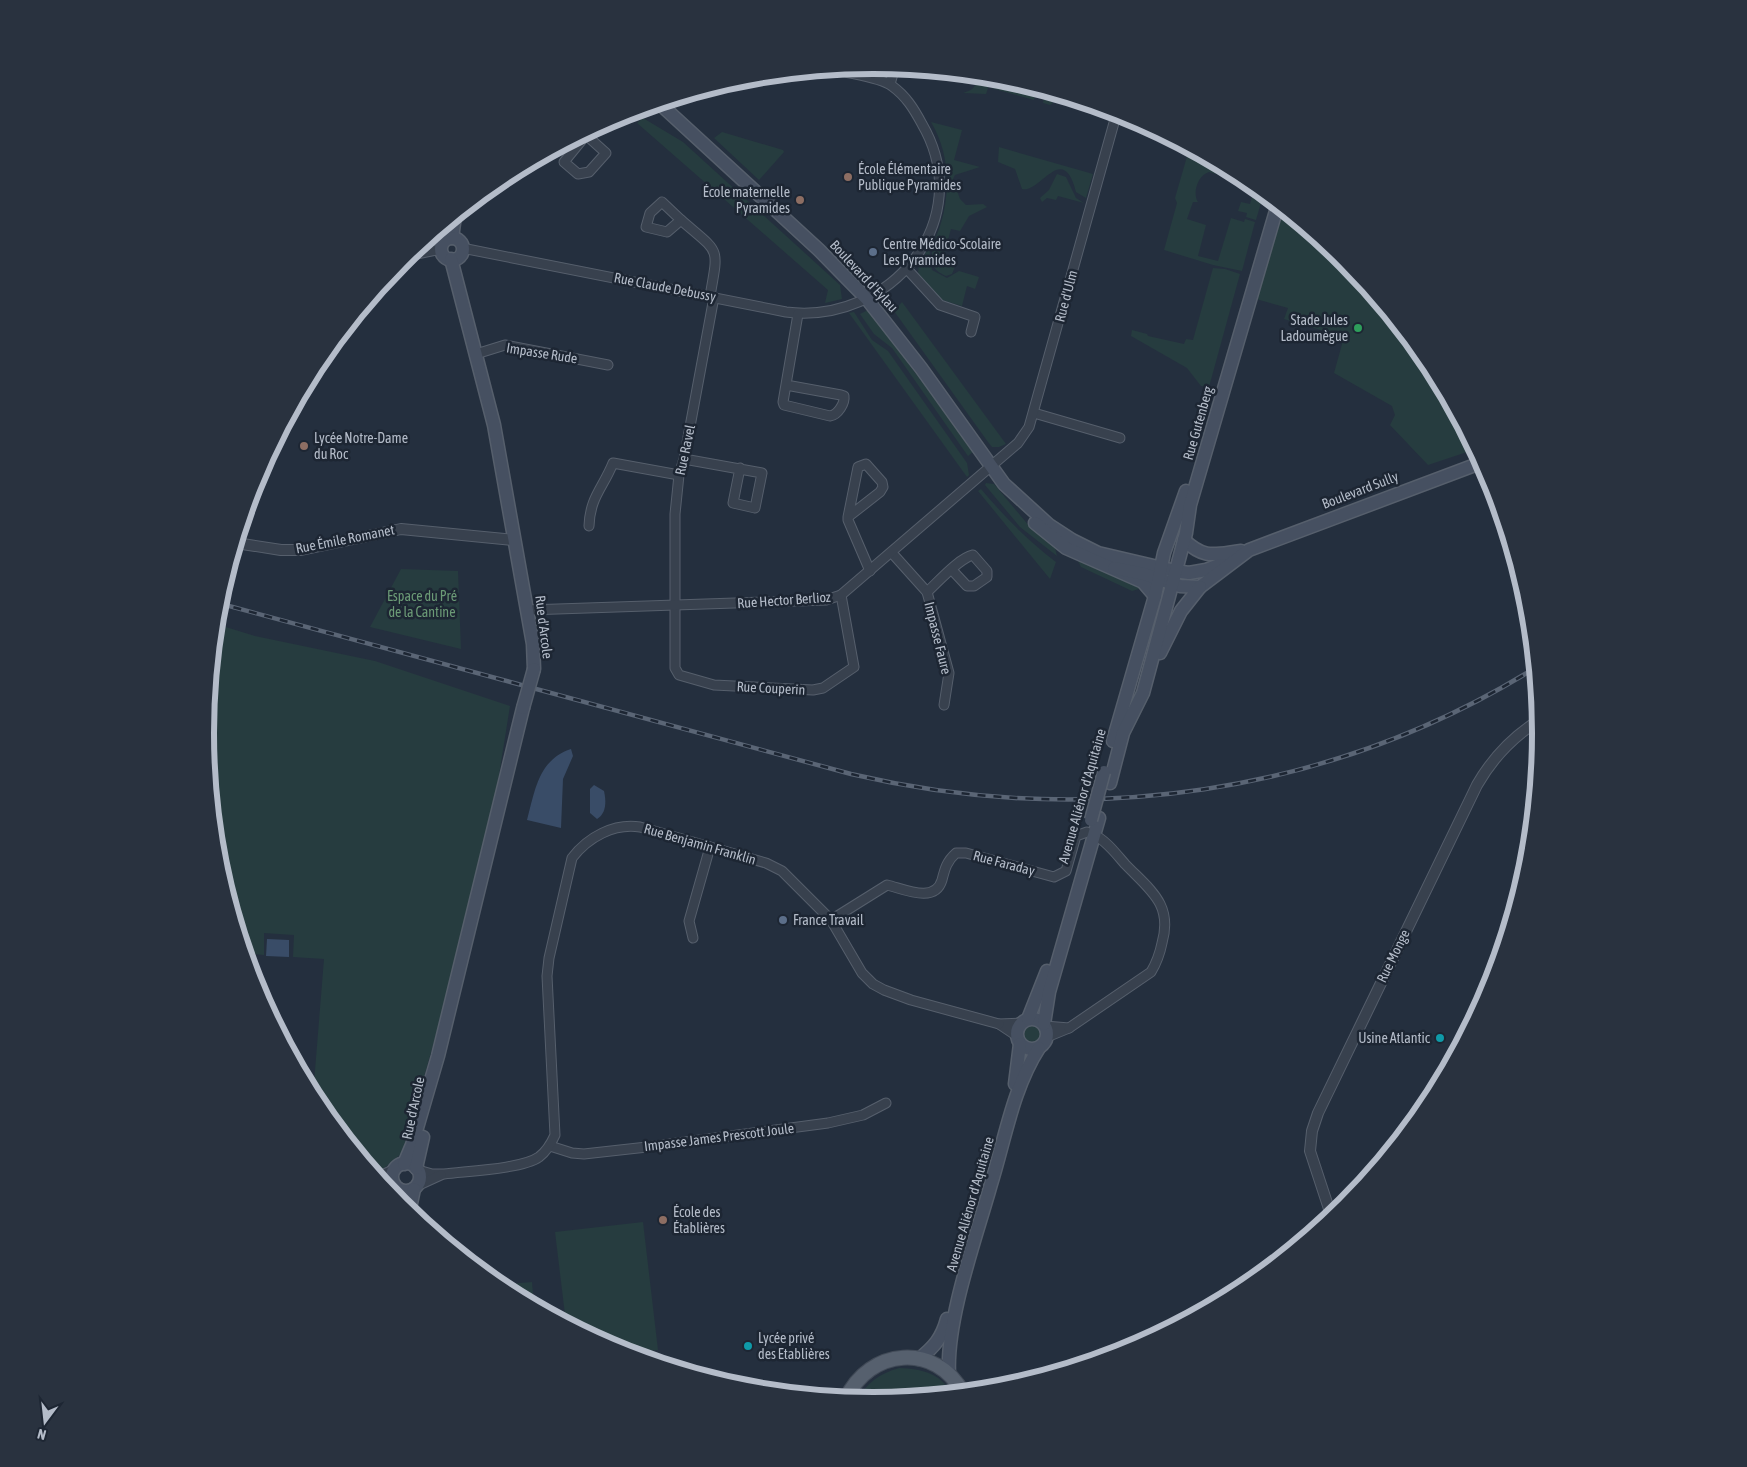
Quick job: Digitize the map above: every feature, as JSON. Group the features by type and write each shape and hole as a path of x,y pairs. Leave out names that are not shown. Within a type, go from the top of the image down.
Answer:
{"main road":[{"name":"Boulevard d'Eylau","path":"664,108 820,250 867,299 1028,515 1047,534 1066,548 1143,582 1155,596"},
{"name":"Rue Gutenberg","path":"1167,575 1177,536 1178,515 1268,205"},
{"name":"Rue Gutenberg","path":"1167,575 1184,540 1198,478 1276,211"},
{"path":"452,238 454,224"},
{"path":"452,238 458,240 462,248 459,256 451,260 445,257 441,249 445,240 452,238"},
{"name":"Rue d'Arcole","path":"408,1167 412,1145 438,1056 534,669 535,657 494,425 451,260"},
{"name":"Boulevard Sully","path":"1200,587 1234,559 1249,550 1476,465"},
{"name":"Boulevard d'Eylau","path":"1016,497 1049,525 1090,549 1167,575"},
{"name":"Boulevard Sully","path":"1184,540 1197,551 1207,556 1249,550"},
{"name":"Boulevard Sully","path":"1167,575 1206,570 1234,559"},
{"name":"Boulevard d'Eylau","path":"1114,568 1167,575"},
{"path":"1167,575 1190,588 1200,587"},
{"name":"Avenue Aliénor d'Aquitaine","path":"1046,1029 1051,984 1093,826 1155,596 1167,575"},
{"name":"Avenue Aliénor d'Aquitaine","path":"1143,694 1167,575"},
{"name":"Avenue Aliénor d'Aquitaine","path":"1131,716 1167,575"},
{"name":"Avenue Aliénor d'Aquitaine","path":"1107,777 1131,716 1143,694 1150,686 1161,650 1176,620 1200,587"},
{"name":"Avenue Aliénor d'Aquitaine","path":"1024,1021 1047,969 1093,826"},
{"path":"1037,1019 1046,1029 1039,1048 1029,1049 1018,1040 1024,1021 1037,1019"},
{"name":"Avenue Aliénor d'Aquitaine","path":"920,1359 937,1344 944,1332 1016,1080 1018,1040"},
{"name":"Avenue Aliénor d'Aquitaine","path":"949,1374 952,1333 971,1256 1021,1082 1039,1048"},
{"path":"392,1184 392,1178 408,1167 420,1178 415,1188 411,1204"},
{"path":"394,1186 415,1188"},
{"path":"850,1392 856,1382 875,1366 899,1358 920,1359 930,1362 949,1374 959,1388"}],"street":[{"path":"854,74 890,84 893,74"},
{"name":"Rue Claude Debussy","path":"462,248 798,314 843,309 881,292 907,269 925,242 932,224 939,188 937,162 932,141 907,98 890,84"},
{"name":"Rue d'Ulm","path":"992,466 1018,443 1029,427 1034,413 1114,119"},
{"path":"577,145 564,162 578,174 589,172 606,153 590,138"},
{"name":"Rue Ravel","path":"676,605 675,514 679,475 684,460 717,263 715,251 682,220"},
{"path":"421,253 441,249"},
{"path":"907,269 940,305 975,317 971,332"},
{"path":"786,385 841,395 844,402 837,413 830,416 787,407 783,402 798,314"},
{"name":"Impasse Rude","path":"476,354 505,345 608,365"},
{"path":"1034,413 1120,438"},
{"path":"684,460 740,468 762,473 755,508 733,503 740,468"},
{"path":"590,526 591,504 606,482 613,463 679,475"},
{"path":"848,517 880,492 883,487 882,482 866,464 858,467 848,517 850,528 870,571"},
{"name":"Rue Hector Berlioz","path":"528,610 826,600 841,595 992,466"},
{"name":"Rue Émile Romanet","path":"242,544 281,550 301,550 401,529 514,540"},
{"name":"Impasse Faure","path":"892,553 927,592 949,673 944,705"},
{"path":"927,592 952,570"},
{"name":"Rue Couperin","path":"676,605 676,668 679,675 714,685 813,690 823,688 854,668 841,595"},
{"name":"Rue Monge","path":"1329,1210 1310,1151 1312,1131 1318,1113 1477,785 1488,767 1510,741 1533,724"},
{"name":"Rue Benjamin Franklin","path":"550,1146 555,1135 547,976 549,958 572,858 582,844 616,827 628,825 766,863 782,871 831,920 862,973 884,990 999,1024 1024,1021"},
{"path":"1046,1029 1069,1028 1151,972 1157,962 1166,923 1164,911 1158,899 1112,850 1093,826"},
{"name":"Rue Faraday","path":"831,920 887,885 917,893 930,894 940,887 947,861 956,853 966,853 1054,877 1066,871 1076,836 1093,826"},
{"path":"693,938 689,921 710,847"},
{"name":"Rue Benjamin Franklin","path":"999,1024 1018,1040"},
{"name":"Impasse James Prescott Joule","path":"550,1146 572,1153 584,1154 656,1146 828,1123 862,1115 886,1103"},
{"path":"383,1175 408,1167 432,1174 444,1174 524,1164 539,1157 550,1146"},
{"path":"415,1188 444,1174"}],"green space":[{"path":"976,82 989,84 986,94 963,93 971,90"},
{"path":"995,85 1043,96 1053,103 1050,105 1043,103 1044,98 1035,95 1034,100 991,88"},
{"path":"643,118 683,142 840,285 842,299 825,303 828,290 637,123"},
{"path":"931,122 962,130 954,160 980,167 955,175 953,179 960,199 966,205 983,204 987,207 969,216 960,231 951,229 943,258 957,262 952,274 946,276 938,272 932,258 934,243 944,210 947,184 942,146"},
{"path":"722,132 783,150 784,152 759,180 714,138"},
{"path":"999,147 1093,174 1086,198 1076,192 1071,177 1065,170 1051,173 1029,188 1022,189 1015,169 998,162"},
{"path":"1188,154 1228,177 1209,172 1199,180 1196,189 1198,202 1193,202 1187,219 1206,225 1198,256 1218,261 1231,218 1244,222 1245,219 1255,222 1242,271 1213,265 1164,250 1177,203 1175,198"},
{"path":"1057,174 1066,177 1076,198 1084,203 1058,196 1056,200 1047,198 1042,202 1040,198 1049,190"},
{"path":"1253,194 1262,200 1256,220 1246,217 1247,213 1238,211 1241,202 1250,204"},
{"name":"Stade Jules Ladoumègue","path":"1280,214 1309,237 1370,298 1422,367 1445,404 1469,451 1428,465 1390,425 1395,415 1392,406 1334,373 1344,337 1284,319 1288,308 1256,299"},
{"path":"929,247 932,270 947,278 959,271 979,277 975,289 967,286 962,306 939,299 918,273 919,264"},
{"path":"1213,268 1225,269 1240,274 1209,387 1201,386 1187,368 1131,336 1132,330 1147,334 1148,336 1184,344 1186,339 1193,340"},
{"path":"902,302 1006,444 992,447 988,442 894,311"},
{"path":"868,310 974,451 968,456 892,348 874,334 860,314"},
{"path":"854,312 872,340 888,351 967,463 969,475 967,477 849,313"},
{"path":"986,483 994,484 1030,527 1055,548 1057,556 1020,527 985,485"},
{"path":"981,489 1016,527 1056,562 1050,579 978,491"},
{"path":"1077,559 1142,588 1132,591 1081,567"},
{"name":"Espace du Pré de la Cantine","path":"401,569 458,571 461,649 370,627"},
{"path":"222,626 255,636 375,661 510,706 484,869 402,1153 380,1172 350,1135 314,1082 324,959 293,957 294,935 264,933 264,955 252,954 249,946 226,862 219,820 214,734 215,690"},
{"path":"1032,1026 1040,1031 1041,1035 1036,1043 1032,1044 1024,1039 1023,1035 1028,1027"},
{"path":"643,1222 658,1350 643,1351 621,1343 565,1316 555,1232"},
{"path":"532,1282 533,1298 510,1284"},
{"path":"899,1368 923,1371 942,1381 949,1389 917,1392 862,1393 865,1388 886,1373"}],"water":[{"path":"571,749 573,756 563,779 561,828 527,820 536,788 545,769 560,754"},
{"path":"594,785 604,791 605,798 603,813 597,819 590,813 590,789"},
{"path":"267,939 289,940 289,957 266,956"}],"railway":[{"path":"226,605 851,774 939,790 1028,799 1117,798 1204,789 1290,772 1375,746 1456,711 1530,671"}],"place":[{"name":"École Élémentaire Publique Pyramides","path":"848,177"},
{"name":"École maternelle Pyramides","path":"800,200"},
{"name":"Centre Médico-Scolaire Les Pyramides","path":"873,252"},
{"name":"Stade Jules Ladoumègue","path":"1358,328"},
{"name":"Lycée Notre-Dame du Roc","path":"304,446"},
{"name":"France Travail","path":"783,920"},
{"name":"Usine Atlantic","path":"1440,1038"},
{"name":"École des Établières","path":"663,1220"},
{"name":"Lycée privé des Etablières","path":"748,1346"}]}
